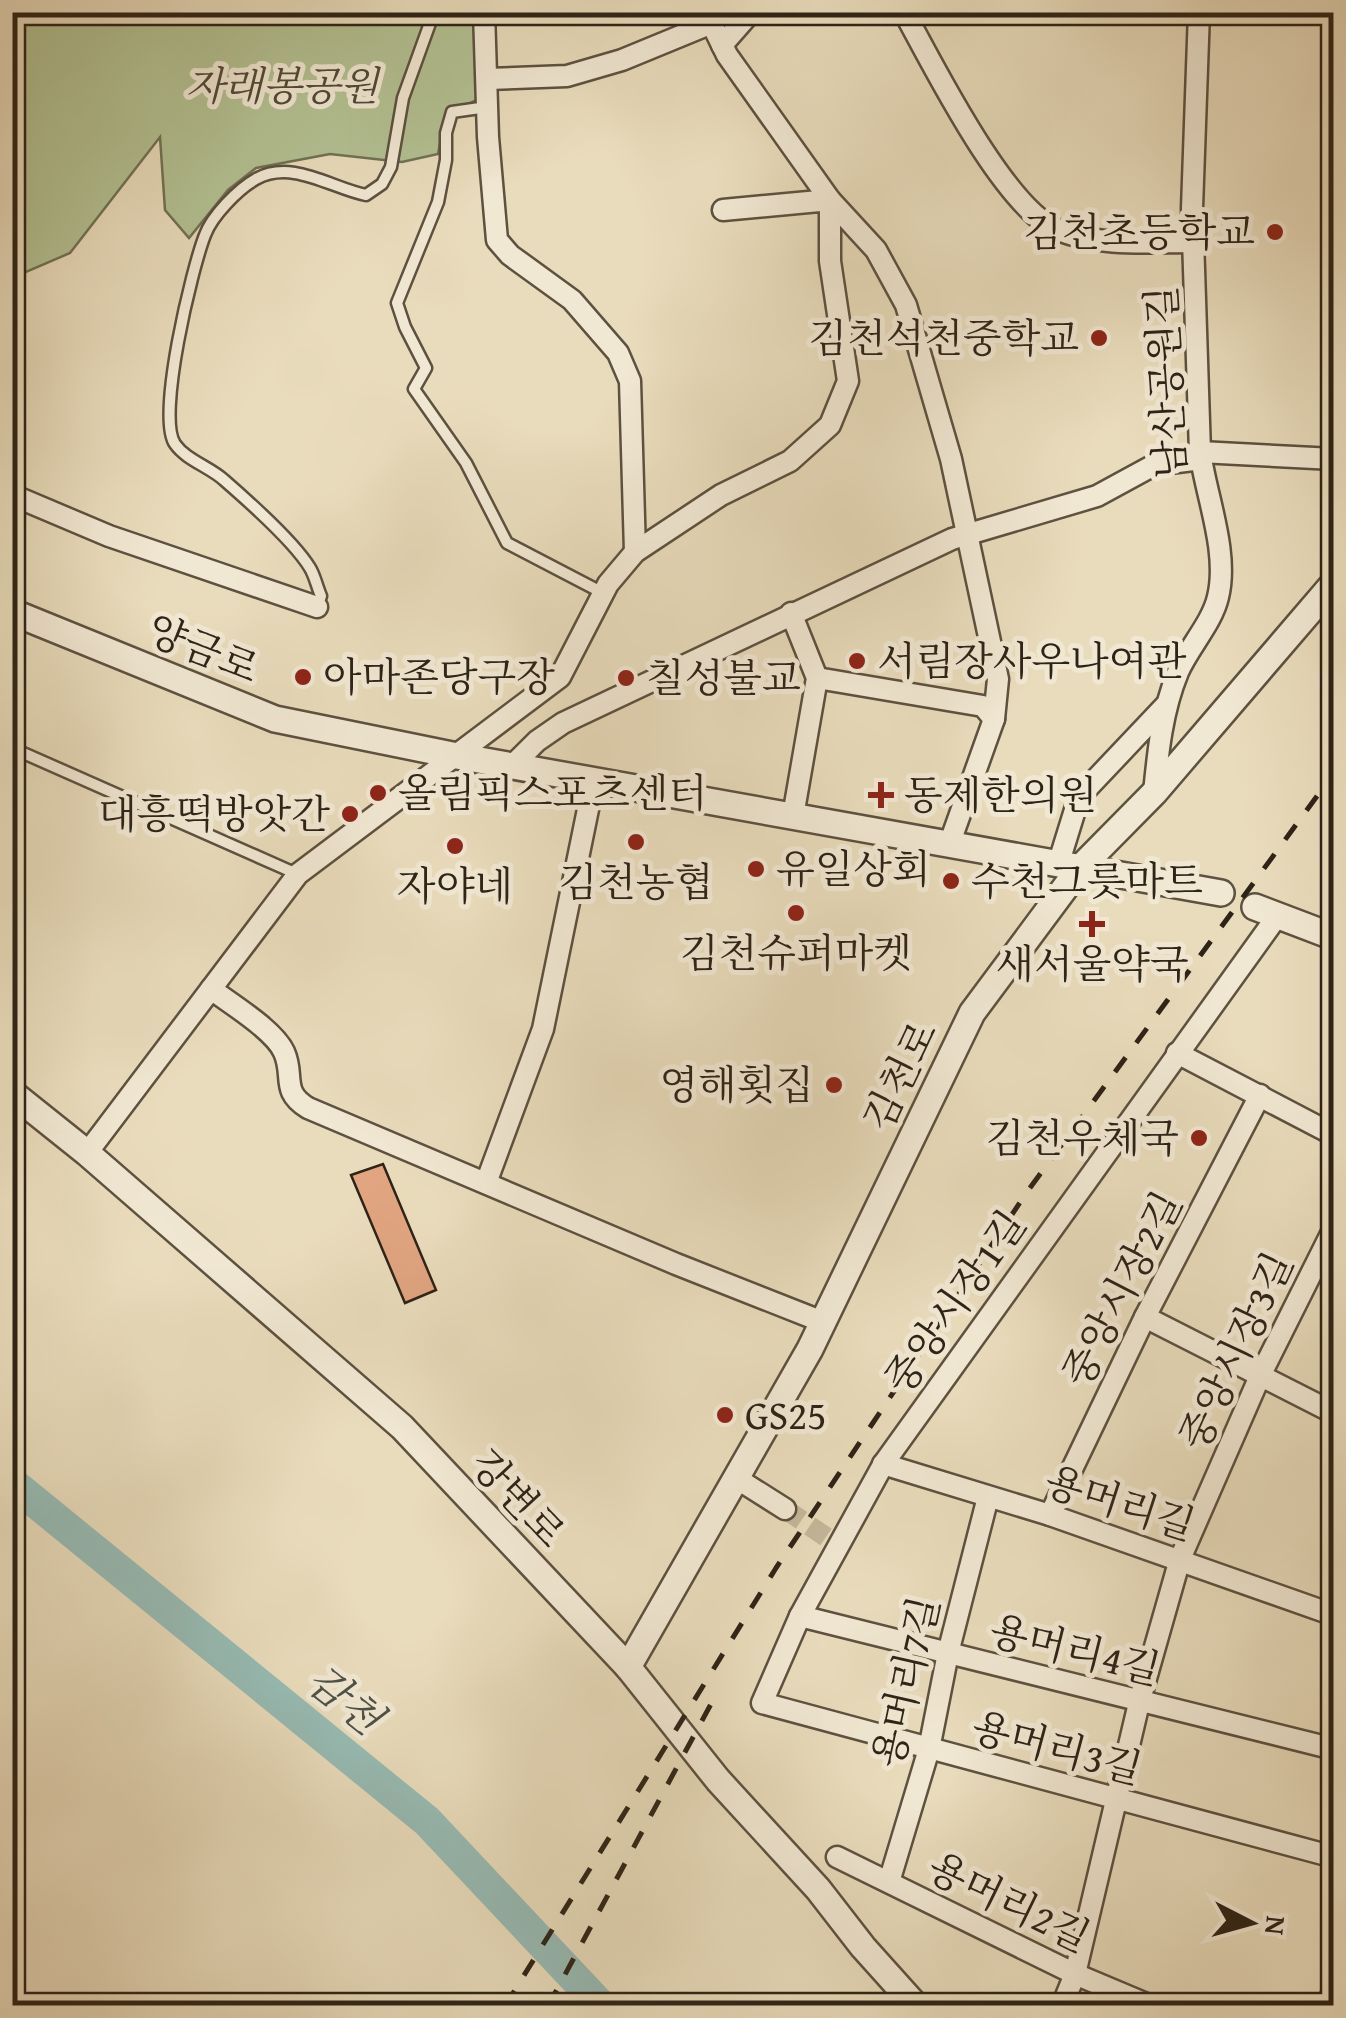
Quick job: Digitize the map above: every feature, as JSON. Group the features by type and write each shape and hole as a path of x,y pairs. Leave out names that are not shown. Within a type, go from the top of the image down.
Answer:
{"street":[{"path":"484,12 496,240 572,300 618,353 630,381 635,552"},
{"path":"722,45 751,12"},
{"path":"904,12 970,132 1021,201 1054,229 1105,243 1194,242"},
{"name":"남산공원길","path":"1154,793 1161,728 1178,672 1218,597 1219,535 1204,486 1200,456 1192,208 1199,12"},
{"path":"487,79 566,76 622,60 709,18 722,45 830,200 876,250 906,305 951,459 998,679 994,720 949,845"},
{"path":"722,210 830,200"},
{"path":"88,1152 298,874 560,676 604,594 635,552 721,495 790,460 830,425 848,380 830,261 830,200"},
{"path":"512,765 564,723 952,539 1097,496 1154,465 1200,456 1334,459"},
{"path":"12,495 108,536 316,606"},
{"name":"김천로","path":"628,1667 823,1322 972,1013 1068,866 1154,793 1334,582"},
{"name":"양금로","path":"12,612 275,719 457,756 1221,892"},
{"path":"791,613 817,678 793,816"},
{"path":"817,678 983,706 994,720"},
{"path":"1068,866 1079,796 1169,701"},
{"path":"486,1183 543,1029 594,780"},
{"path":"1266,911 1334,937"},
{"name":"중앙시장1길","path":"762,1703 832,1540 1176,1053 1266,911"},
{"path":"211,989 282,1047 288,1062 289,1088 296,1100 823,1322"},
{"path":"1176,1053 1334,1134"},
{"name":"강변로","path":"12,1093 88,1152 402,1427 628,1667 718,1780 818,1889 916,2006"},
{"name":"중앙시장2길","path":"1050,1515 1145,1317 1260,1096"},
{"name":"중앙시장3길","path":"1062,2006 1075,1974 1139,1703 1180,1559 1260,1376 1334,1228"},
{"path":"1145,1317 1334,1413"},
{"name":"용머리길","path":"883,1464 1050,1515 1334,1615"},
{"path":"736,1478 785,1509"},
{"name":"용머리7길","path":"888,1882 929,1749 948,1654 988,1497"},
{"name":"용머리4길","path":"800,1616 1334,1749"},
{"name":"용머리3길","path":"762,1703 1334,1857"},
{"name":"용머리2길","path":"838,1857 1075,1974 1151,2006"},
{"path":"1328,2006 1334,1987"}],"lane":[{"path":"316,606 321,596 310,568 296,551 222,478 176,446 168,419 174,364 206,231 256,179 283,172 306,174 366,195 382,184 390,167 409,80 434,12"},
{"path":"488,107 452,112 438,202 397,304 426,368 414,389 466,463 507,543 604,594"},
{"path":"12,748 298,874"}],"green space":[{"name":"자래봉공원","path":"307,12 322,18 354,12 475,13 478,99 445,116 438,154 402,162 330,154 256,168 228,190 189,238 165,210 160,137 70,253 26,272 13,267 12,13"}],"building":[{"path":"383,1164 436,1290 405,1303 351,1175"}],"waterway":[{"name":"감천","path":"12,1483 427,1821 601,2006"}],"tunnel":[{"path":"785,1509 826,1537"}],"railway":[{"path":"505,2006 776,1568 1027,1192 1334,773"},
{"path":"548,2006 711,1704"}],"place":[{"name":"김천초등학교","path":"1275,232"},
{"name":"김천석천중학교","path":"1099,338"},
{"name":"서림장사우나여관","path":"857,661"},
{"name":"아마존당구장","path":"303,677"},
{"name":"칠성불교","path":"626,678"},
{"name":"올림픽스포츠센터","path":"378,793"},
{"name":"동제한의원","path":"881,795"},
{"name":"대흥떡방앗간","path":"350,814"},
{"name":"김천농협","path":"636,842"},
{"name":"자야네","path":"455,846"},
{"name":"유일상회","path":"756,869"},
{"name":"수천그릇마트","path":"951,881"},
{"name":"김천슈퍼마켓","path":"796,913"},
{"name":"새서울약국","path":"1092,924"},
{"name":"영해횟집","path":"834,1085"},
{"name":"김천우체국","path":"1199,1138"},
{"name":"GS25","path":"725,1415"}]}
